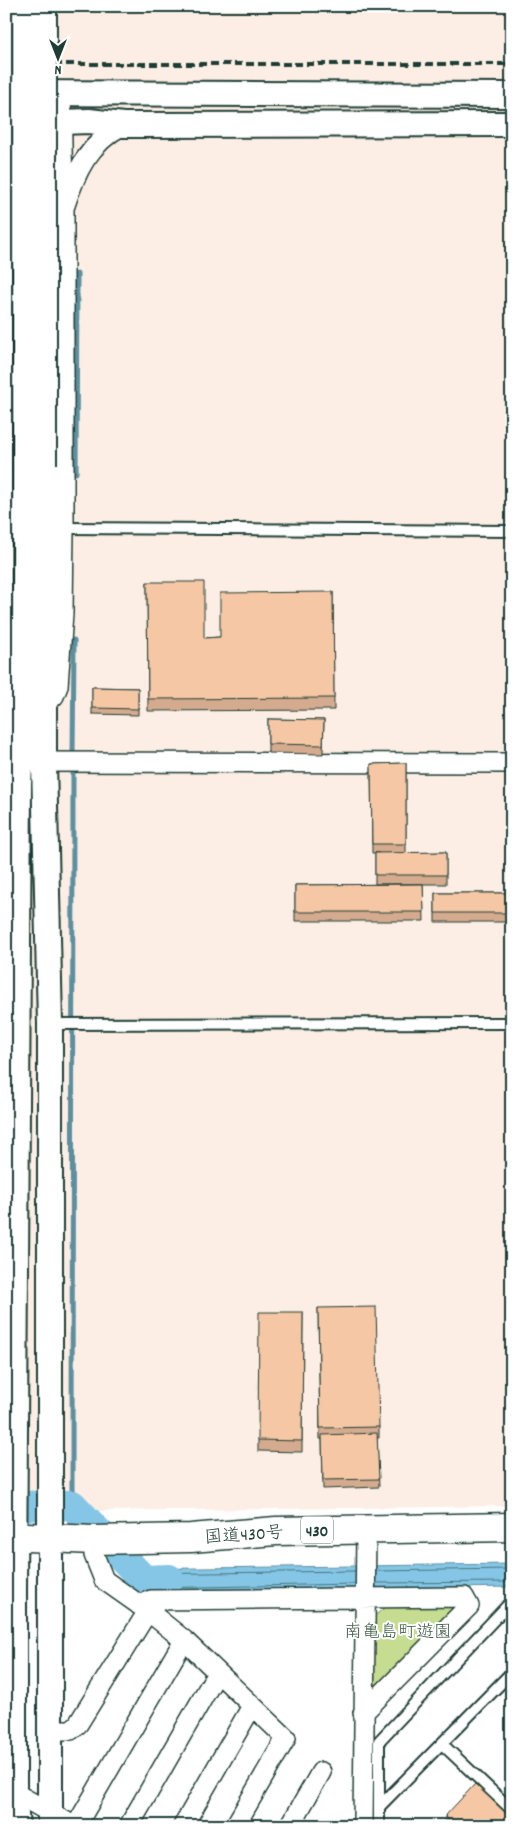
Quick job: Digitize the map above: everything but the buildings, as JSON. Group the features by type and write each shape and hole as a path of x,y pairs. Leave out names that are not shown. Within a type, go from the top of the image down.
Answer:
{"highway":[{"name":"国道430号","path":"365,1546 512,1527"},
{"name":"国道430号","path":"12,1529 50,1546 188,1554 275,1548 512,1544"}],"street":[{"path":"25,6 34,464 44,705 44,762 66,1024 50,1499 50,1819"},
{"path":"16,734 24,701 34,464 44,6"},
{"path":"6,93 512,95"},
{"path":"44,705 54,696 58,686 62,613 64,528 64,208 61,94"},
{"path":"6,124 89,121 123,125 512,124"},
{"path":"64,208 74,176 85,159 104,135 123,125"},
{"path":"6,662 11,710 20,762 10,1682 10,1790 17,1826"},
{"path":"16,734 44,736"},
{"path":"20,762 512,763"},
{"path":"363,1826 365,1546"},
{"path":"111,1549 104,1580 144,1608 184,1640 286,1738 235,1826"},
{"path":"50,1730 71,1730 78,1724 144,1608 151,1600 365,1594 464,1597 469,1606 363,1713"},
{"path":"10,1790 50,1819 75,1826 184,1640"},
{"path":"129,1826 217,1673"},
{"path":"183,1826 252,1706"},
{"path":"290,1826 321,1772"}],"lane":[{"path":"64,528 512,531"},
{"path":"66,1024 512,1022"},
{"path":"379,1826 379,1741 507,1606 512,1605"},
{"path":"379,1807 512,1672"},
{"path":"442,1744 512,1810"}],"shaded area":[{"path":"6,6 512,6 512,1506 94,1511 77,1495 77,1491 6,1490"}],"green space":[{"name":"南亀島町遊園","path":"388,1605 451,1606 452,1613 372,1693 372,1618"}],"water":[{"path":"68,1491 77,1491 77,1495 94,1511 68,1510"},
{"path":"512,1564 512,1587 147,1593 137,1588 121,1569"}],"waterway":[{"path":"76,473 77,274"},
{"path":"73,758 74,640"},
{"path":"72,1495 73,766"},
{"path":"22,1496 43,1496"},
{"path":"6,1506 72,1505 144,1580 169,1579"}],"railway":[{"path":"6,64 512,64"}]}
